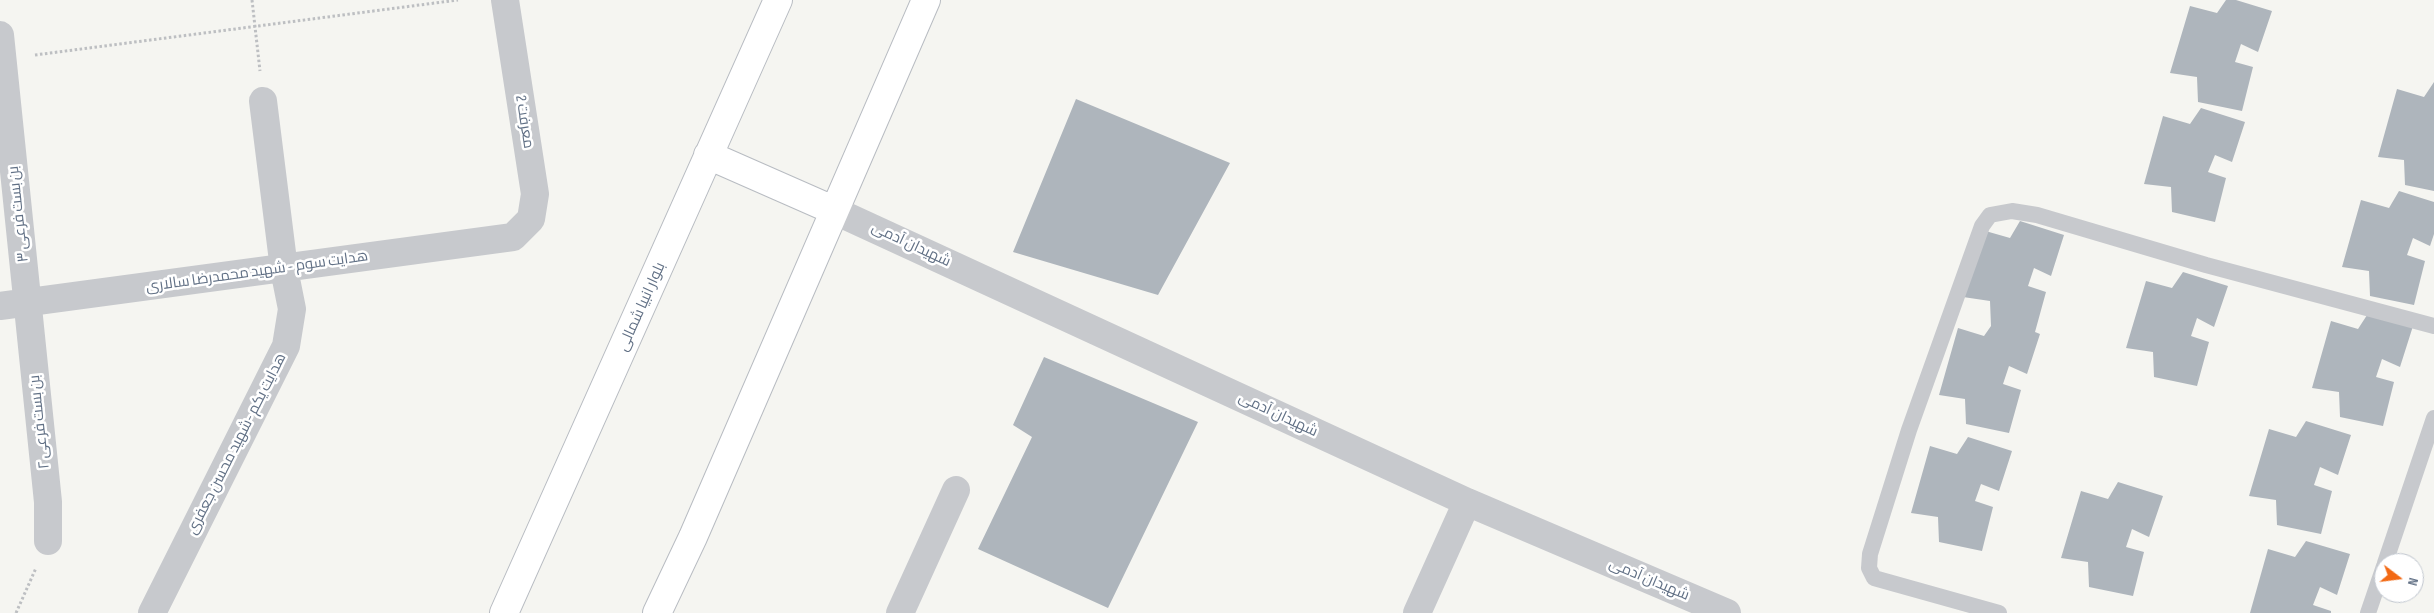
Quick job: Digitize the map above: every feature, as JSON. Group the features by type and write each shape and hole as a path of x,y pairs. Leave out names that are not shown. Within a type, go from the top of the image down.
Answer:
{"street":[{"name":"معرفت 2","path":"505,0 535,194 531,219 513,237"},
{"name":"بلوار انبیا شمالی","path":"504,613 778,0"},
{"path":"657,613 693,537 833,210 926,0"},
{"name":"بن بست فرعی ۳","path":"1,47 28,304"},
{"name":"هدایت یکم -شهید محسن جعفری","path":"152,613 286,346 292,309 284,269 263,101"},
{"path":"708,155 833,210"},
{"name":"شهیدان آدمی","path":"833,210 1467,502 1727,613"},
{"name":"هدایت سوم - شهید محمدرضا سالاری","path":"0,306 28,304 513,237"},
{"name":"بن بست فرعی ۲","path":"28,304 48,502 48,541"},
{"path":"900,613 956,490"},
{"path":"1417,613 1467,502"}],"lane":[{"path":"1999,613 1874,578 1869,568 1870,554 1909,430 1982,226 1990,215 2012,211 2037,215 2206,265 2434,326"},
{"path":"2389,553 2434,418"},
{"path":"2368,613 2374,596"}],"path":[{"path":"252,0 263,101"},
{"path":"1,47 255,26 458,0"},
{"path":"16,613 48,541"}],"building":[{"path":"2226,0 2236,0 2272,11 2258,52 2241,44 2235,62 2253,67 2242,111 2198,102 2197,77 2170,73 2190,6 2217,13"},
{"path":"2434,82 2434,191 2405,185 2404,160 2378,157 2397,89 2424,97"},
{"path":"1076,99 1230,163 1158,295 1013,252"},
{"path":"2201,108 2245,122 2232,162 2215,155 2208,172 2226,178 2215,222 2172,212 2171,187 2144,184 2163,116 2190,124"},
{"path":"2399,191 2434,202 2434,234 2430,246 2413,238 2407,255 2425,261 2414,305 2370,296 2369,271 2342,267 2361,200 2389,208"},
{"path":"2020,221 2064,235 2051,276 2034,268 2028,286 2046,292 2035,332 2040,334 2027,374 2009,366 2003,384 2021,390 2009,433 1966,424 1965,399 1939,395 1958,328 1984,336 1991,326 1990,301 1963,297 1982,230 2010,238"},
{"path":"2183,272 2228,286 2214,327 2197,318 2191,336 2209,342 2197,386 2154,377 2153,352 2126,348 2146,281 2172,288"},
{"path":"2369,312 2413,326 2400,367 2382,359 2376,377 2394,382 2383,426 2340,417 2339,392 2312,388 2331,321 2358,329"},
{"path":"1044,357 1198,422 1108,608 978,549 1032,437 1013,425"},
{"path":"2306,421 2351,435 2338,475 2320,467 2314,485 2332,491 2321,534 2277,525 2276,500 2249,496 2269,429 2296,437"},
{"path":"1968,437 2012,451 1999,491 1981,484 1975,501 1993,507 1982,551 1939,542 1938,517 1911,513 1930,446 1957,454"},
{"path":"2118,482 2163,496 2149,537 2132,529 2126,547 2144,552 2133,596 2089,587 2088,562 2061,558 2081,491 2108,499"},
{"path":"2306,541 2350,554 2337,595 2320,587 2313,605 2331,611 2331,613 2250,613 2268,549 2295,557"}]}
